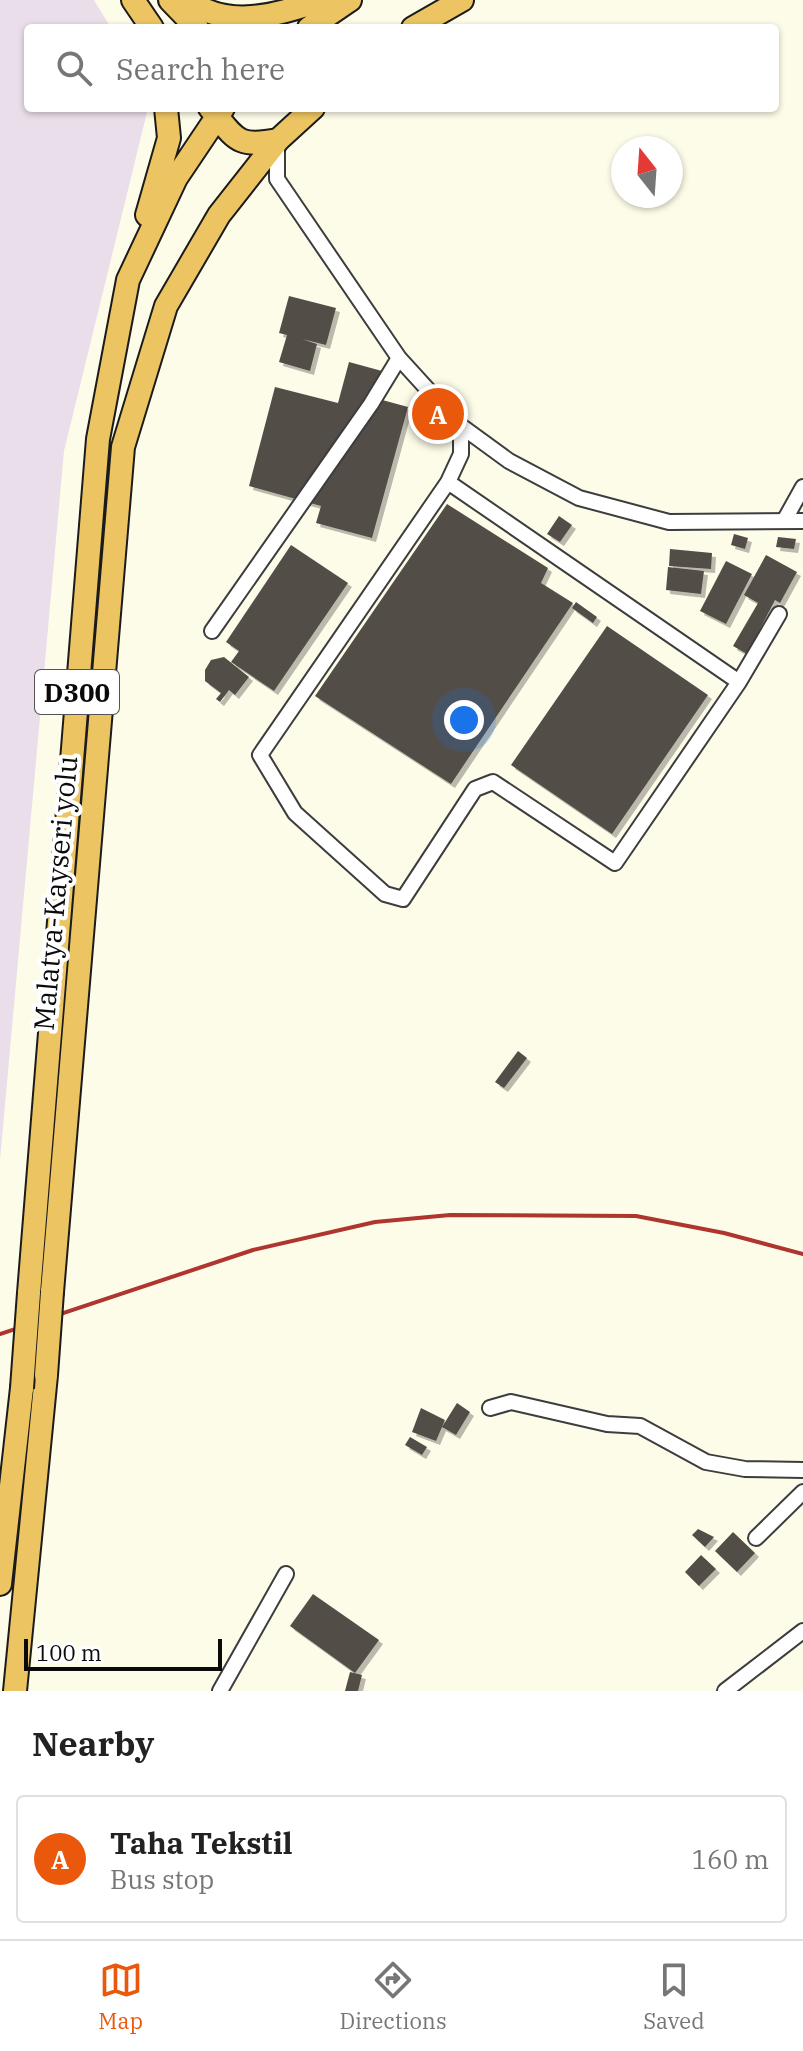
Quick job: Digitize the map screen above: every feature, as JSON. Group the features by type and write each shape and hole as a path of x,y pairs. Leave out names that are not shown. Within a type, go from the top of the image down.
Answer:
{"highway":[{"path":"131,0 139,24"},
{"path":"131,0 149,24"},
{"path":"170,0 193,24"},
{"path":"188,0 232,18 275,15 322,0"},
{"path":"315,24 350,0"},
{"path":"420,24 462,0"},
{"path":"128,280 169,138 166,112"},
{"name":"D300","path":"0,1584 22,1388 98,439 128,280 176,178 216,112"},
{"path":"218,112 234,137 251,145 278,140 287,120 286,112"},
{"name":"Malatya-Kayseri yolu","path":"15,1691 46,1375 123,447 166,306 219,215 278,140 309,112"}],"street":[{"path":"278,140 274,159 277,179 399,358 461,426 509,461 579,498 669,522 803,521"},
{"path":"212,631 371,404 399,358"},
{"path":"461,426 461,454 448,482 260,755 295,813 385,894 403,899 475,789 493,782 615,863 739,682 779,614"},
{"path":"448,482 739,682"},
{"path":"784,521 803,487"},
{"path":"490,1408 511,1402 538,1405 607,1424 640,1426 706,1462 745,1469 803,1470"},
{"path":"756,1538 803,1492"},
{"path":"220,1691 286,1574"},
{"path":"725,1691 803,1631"}],"shaded area":[{"path":"0,0 94,0 109,24 24,24 24,112 147,112 64,451 0,1160"}],"building":[{"path":"289,296 336,308 326,345 302,339 317,344 310,371 279,362 287,335 279,333"},
{"path":"349,362 382,371 375,398 408,407 372,538 316,523 321,506 249,486 275,387 338,403"},
{"path":"447,504 548,568 541,583 573,603 451,784 315,696"},
{"path":"559,516 572,525 560,542 547,534"},
{"path":"734,534 748,538 745,549 731,545"},
{"path":"778,537 796,539 794,549 776,547"},
{"path":"291,545 348,583 274,691 231,662 239,651 226,642"},
{"path":"670,549 712,553 711,569 669,566"},
{"path":"766,555 797,572 780,603 775,600 747,654 733,646 758,603 744,595"},
{"path":"726,561 752,574 726,624 700,611"},
{"path":"668,567 704,571 701,594 666,590"},
{"path":"576,602 597,617 593,623 572,608"},
{"path":"607,626 708,695 612,834 511,765"},
{"path":"224,657 249,677 235,695 229,690 220,702 216,699 221,693 205,681 205,670 211,660"},
{"path":"518,1051 527,1058 504,1088 495,1082"},
{"path":"457,1403 470,1412 456,1435 442,1427"},
{"path":"421,1408 445,1420 436,1441 412,1432"},
{"path":"410,1437 427,1447 422,1455 405,1445"},
{"path":"698,1529 714,1537 705,1547 692,1535"},
{"path":"733,1532 755,1553 737,1572 715,1551"},
{"path":"701,1555 716,1569 699,1586 685,1572"},
{"path":"313,1594 379,1640 355,1673 290,1626"},
{"path":"350,1672 362,1675 358,1691 345,1691"}],"railway":[{"path":"0,1334 253,1250 375,1222 450,1215 636,1216 724,1233 803,1254"}],"place":[{"name":"Taha Tekstil","path":"438,414"}]}
